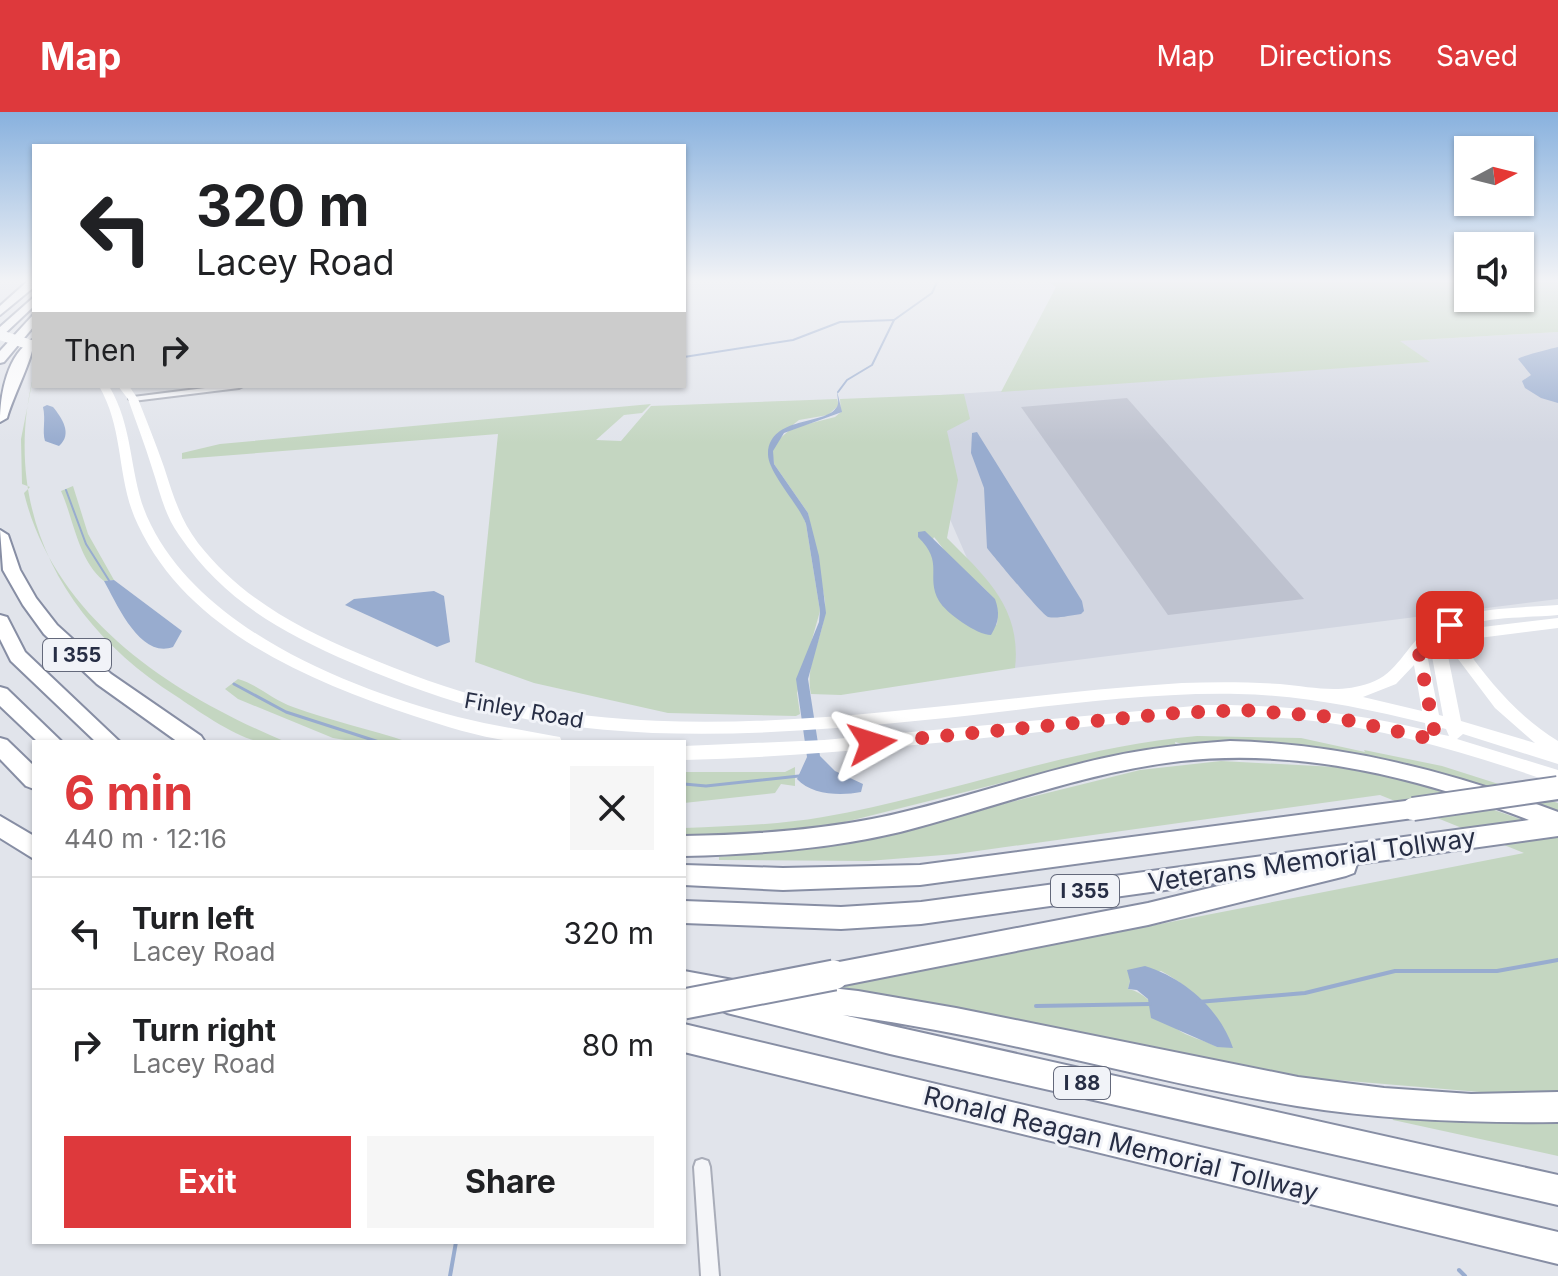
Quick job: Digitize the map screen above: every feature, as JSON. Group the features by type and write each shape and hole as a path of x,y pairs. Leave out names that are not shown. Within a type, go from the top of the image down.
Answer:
{"highway":[{"path":"0,359 20,334"},
{"path":"0,418 7,391 32,345"},
{"name":"I 355","path":"0,535 30,607 100,678 191,740"},
{"name":"I 355","path":"0,621 18,656 107,740"},
{"path":"0,694 49,740"},
{"path":"0,746 32,778"},
{"path":"686,846 781,843 835,836 1114,765 1215,750 1296,752 1376,764 1476,792 1558,824"},
{"name":"Veterans Memorial Tollway","path":"686,875 783,879 920,875 1558,788"},
{"name":"Veterans Memorial Tollway","path":"686,912 826,918 921,913 999,905 1213,871 1484,837 1558,824"},
{"path":"0,826 32,848"},
{"path":"686,1004 1148,914 1439,843"},
{"path":"686,987 870,1006 1264,1086 1339,1097 1450,1107 1558,1107"},
{"name":"Ronald Reagan Memorial Tollway","path":"686,988 904,1043 1558,1190"},
{"name":"Ronald Reagan Memorial Tollway","path":"686,1038 1558,1248"}],"main road":[{"path":"1,334 32,342"},
{"name":"Finley Road","path":"105,388 115,407 143,523 165,563 205,604 247,635 336,682 449,721 544,740"},
{"name":"Finley Road","path":"128,392 172,515 198,552 231,588 262,612 350,657 457,699 564,719 666,730 827,724 1167,689 1245,688 1325,696 1432,720 1558,757"},
{"path":"1325,696 1352,694 1386,682 1396,676 1439,628 1462,621 1558,610"},
{"path":"1458,746 1439,651 1445,640 1466,634 1558,623"},
{"path":"1466,634 1456,646 1466,661 1524,725 1558,749"},
{"path":"1418,648 1436,740"},
{"path":"686,753 778,752 1176,713 1243,710 1333,717 1436,740 1558,777"}],"street":[{"path":"128,392 202,388"},
{"path":"702,1167 710,1276"}],"shaded area":[{"path":"1558,334 1558,599 1015,668 897,398 1428,362 1399,341"}],"green space":[{"path":"1031,334 1517,334 1400,341 1430,362 1001,392"},
{"path":"32,383 26,423 29,486 22,484 21,439"},
{"path":"964,394 970,419 947,431 958,480 947,538 987,580 1007,611 1016,647 1015,668 841,695 811,694 811,670 823,625 825,601 808,513 774,464 772,451 778,440 792,428 835,417 841,412 840,399","holes":["934,537 955,563 987,591 996,605 997,625 934,580 935,564 929,548"]},
{"path":"837,399 839,405 828,415 799,420 771,442 771,466 806,524 820,611 797,693 800,714 796,716 668,713 534,683 475,662 498,434 182,459 182,453 220,444 651,404 642,413 624,415 596,440 621,441 651,406"},
{"path":"73,486 88,534 114,580 104,581 82,551 61,491"},
{"path":"29,488 34,515 47,551 24,493"},
{"path":"47,551 62,579 91,615 125,648 202,701 282,740 252,740 229,730 135,667 101,634 72,597 49,558"},
{"path":"238,679 293,707 401,740 333,738 238,699 225,689"},
{"path":"1197,736 1301,738 1442,766 1558,803 1558,811 1421,770 1328,751 1175,742 1176,746 1121,753 837,824 781,832 686,837 686,828 823,817 917,797 1103,750"},
{"path":"1221,761 1336,767 1407,780 1558,832 1558,1092 1480,1092 1301,1077 837,987 1524,853 1380,795 956,854 868,861 719,860 719,857 845,843 1140,770","holes":["1161,971 1199,1002 1217,1047 1181,1032 1149,1000 1128,989 1130,981"]},
{"path":"795,767 795,786 781,784 775,793 686,803 686,772 785,772"},
{"path":"1391,1114 1558,1117 1558,1156 1393,1120"}],"water":[{"path":"1558,347 1558,403 1541,398 1525,388 1522,381 1531,375 1518,359"},
{"path":"837,391 842,412 784,433 773,451 774,464 808,513 819,556 826,613 808,679 820,756 835,771 863,784 861,792 845,794 818,791 797,779 807,757 796,679 819,622 820,611 806,524 778,479 768,453 771,441 787,427 821,417 836,408"},
{"path":"43,407 53,407 65,426 65,436 59,446 45,441"},
{"path":"977,432 1082,601 1084,611 1081,614 1048,617 987,548 984,488 971,453 972,433"},
{"path":"925,531 995,599 998,617 991,635 962,622 939,601 935,592 931,554 918,537 918,532"},
{"path":"114,580 182,631 173,647 161,649 150,645 131,627 104,581"},
{"path":"434,591 444,596 450,642 437,647 345,605 354,599"},
{"path":"1145,966 1173,978 1199,997 1219,1020 1233,1048 1217,1047 1151,1018 1148,999 1137,990 1128,989 1130,981 1127,970"}],"building":[{"path":"1127,398 1304,599 1168,615 1021,407"}],"waterway":[{"path":"686,357 793,340 808,334"},
{"path":"838,392 847,380 872,365 887,334"},
{"path":"66,490 86,544 110,582"},
{"path":"234,684 286,712 373,740"},
{"path":"686,784 706,786 799,776"},
{"path":"1198,1002 1305,993 1395,971 1497,971 1558,960"},
{"path":"1036,1006 1150,1004"},
{"path":"450,1276 456,1244"},
{"path":"1459,1270 1465,1276"}],"route":[{"path":"872,743 1176,713 1243,710 1333,717 1436,740 1418,648 1439,628 1450,625"}]}
